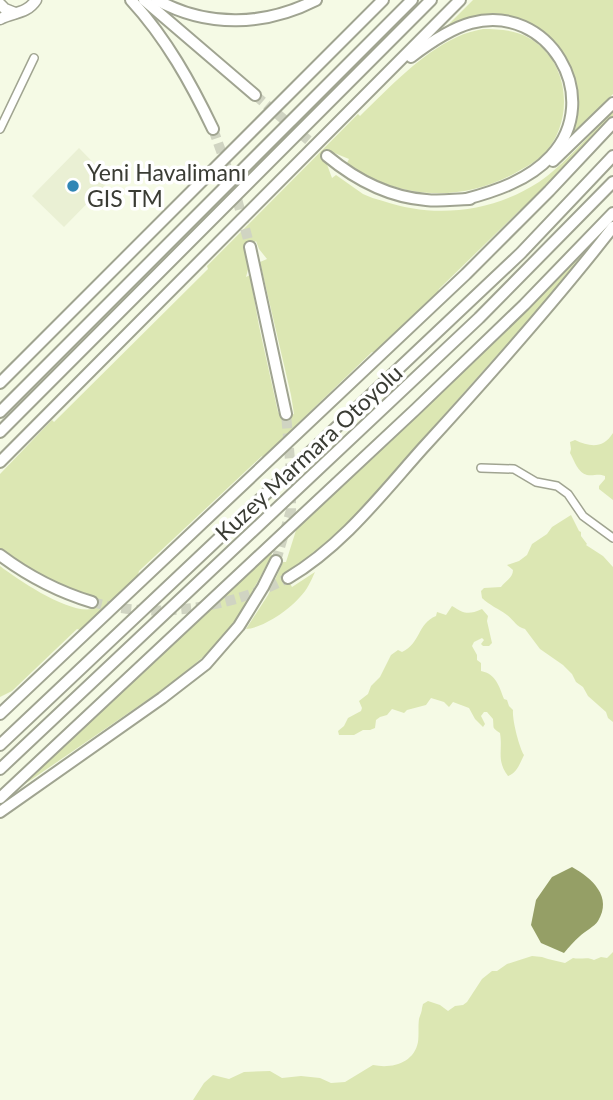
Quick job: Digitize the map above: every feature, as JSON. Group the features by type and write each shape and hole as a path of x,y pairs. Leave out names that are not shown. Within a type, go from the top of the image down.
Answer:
{"highway":[{"path":"131,0 184,72 213,129"},
{"path":"144,0 255,95"},
{"path":"158,0 194,15 234,20 264,19 316,0"},
{"path":"0,383 383,0"},
{"path":"0,412 412,0"},
{"path":"0,432 431,0"},
{"path":"0,462 460,0"},
{"path":"312,150 321,145 400,66 433,41 471,23 490,20 517,24 548,43 564,65 572,92 569,124 562,141 539,166 506,186 466,199"},
{"path":"327,156 362,181 397,195 427,200 477,199 517,186 540,171 566,150 613,103"},
{"path":"0,713 466,274 533,209 613,123"},
{"name":"Kuzey Marmara Otoyolu","path":"0,744 521,253 613,156"},
{"name":"Kuzey Marmara Otoyolu","path":"0,769 479,318 613,182"},
{"path":"0,798 416,409 524,305 613,213"},
{"path":"288,578 318,558 366,511 528,331 613,227"},
{"path":"250,247 286,414"},
{"path":"0,555 53,588 92,603"},
{"path":"0,812 206,664 239,626 276,561"}],"main road":[{"path":"0,19 27,10 36,0"},
{"path":"0,4 16,13"}],"street":[{"path":"0,129 34,58"},
{"path":"481,468 514,469 536,482 557,486 568,494 583,516 613,538"}],"shaded area":[{"path":"473,0 613,0 613,94 573,133 577,117 577,87 567,59 558,47 534,26 512,17 485,15 447,26"},
{"path":"483,29 524,35 543,48 553,61 560,76 564,109 554,140 544,154 528,166 496,182 453,193 409,190 387,184 347,163 349,159 332,152 325,159 332,178 336,175 363,194 403,207 443,211 483,206 503,200 539,182 613,111 613,116 523,211 520,210 375,353 372,352 80,630 77,629 12,691 0,697 0,566 44,595 70,606 92,609 94,597 45,577 0,549 0,474 208,269 207,266 358,114 360,116 405,72 443,44 466,33","holes":["256,241 267,259 260,262 294,414 282,416 278,412 250,275 246,277 249,266 248,250"]},
{"path":"79,148 110,180 64,227 32,196"},
{"path":"596,239 531,317 355,515 322,546 284,573 292,587 315,572 302,594 275,618 246,629 268,595 283,562 286,562 298,524"},
{"path":"613,433 613,500 599,489 605,476 587,475 579,469 570,453 570,442 575,440 586,444 601,444"},
{"path":"571,515 586,545 603,556 613,567 613,722 576,682 572,674 540,649 525,629 482,598 481,591 484,588 501,587 510,577 513,570 507,565 527,555 532,544"},
{"path":"273,549 240,614 209,652 172,683 25,784 188,629 187,627"},
{"path":"452,606 467,613 482,609 488,616 492,643 483,646 482,638 472,646 477,660 481,663 481,671 494,678 504,699 513,710 516,733 524,755 511,775 508,776 504,770 500,733 494,728 493,719 484,712 481,716 485,724 483,727 469,708 453,702 449,707 444,702 431,698 426,705 404,713 392,709 387,715 376,720 375,728 354,735 339,735 338,731 348,718 361,711 359,701 368,694 371,686 380,677 391,655 398,650 402,652 413,644 425,624 436,616 437,612 446,615"},
{"path":"572,867 593,883 602,896 603,904 596,923 564,953 541,943 531,925 536,900 552,877"},
{"path":"613,952 613,1100 193,1100 213,1075 229,1079 244,1072 270,1071 282,1078 301,1076 320,1078 331,1083 345,1082 373,1065 401,1063 416,1049 419,1019 423,1004 428,1001 448,1011 463,1005 482,979 492,971 532,956 565,963 573,958 607,958"}],"tunnel":[{"path":"255,95 327,156"},
{"path":"213,129 233,184 250,247"},
{"path":"276,561 291,510 286,414"},
{"path":"92,602 142,610 193,608 242,597 288,578"}],"place":[{"name":"Yeni Havalimanı GIS TM","path":"73,186"}]}
